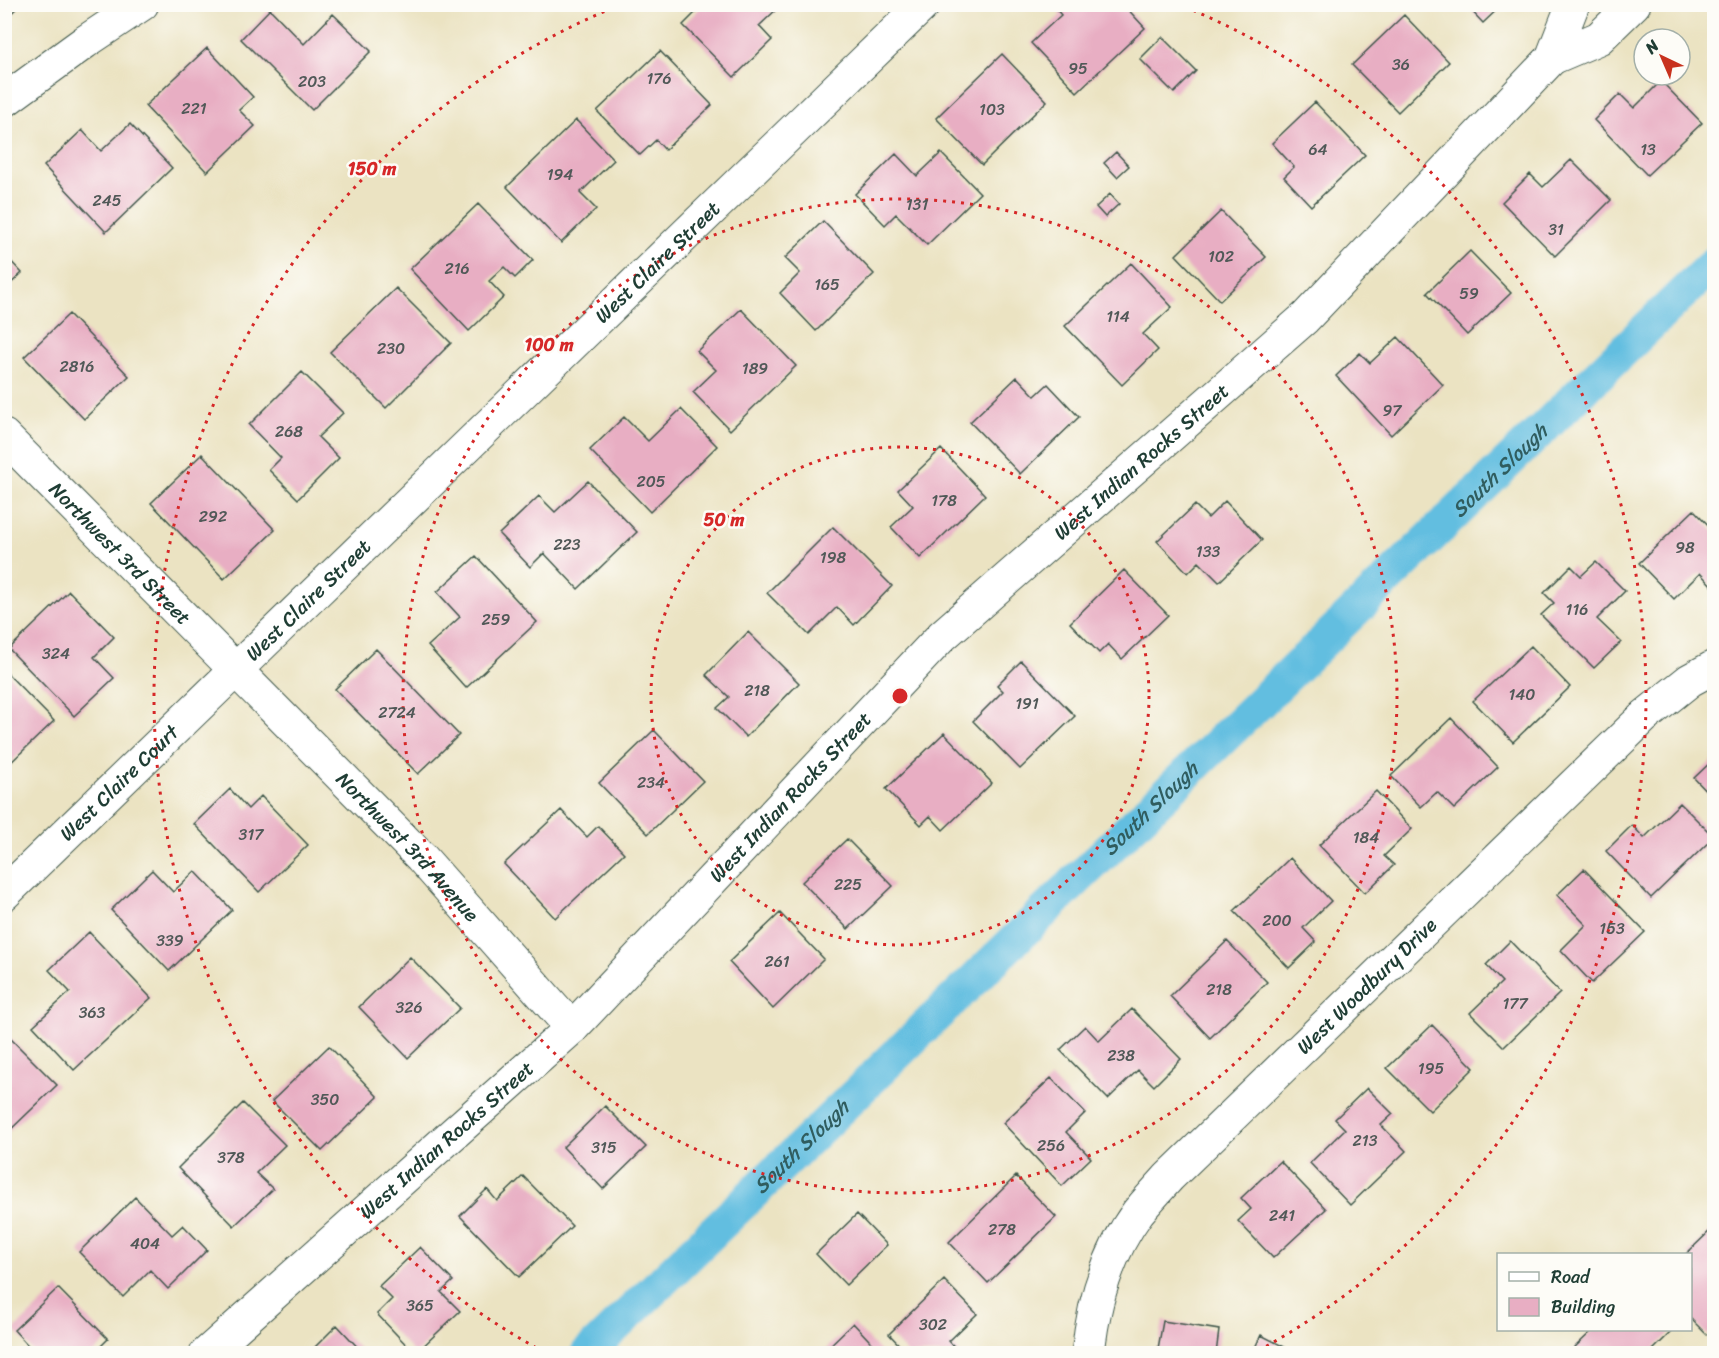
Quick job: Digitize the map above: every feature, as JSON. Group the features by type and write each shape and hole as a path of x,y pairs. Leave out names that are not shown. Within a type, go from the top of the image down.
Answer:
{"street":[{"path":"4,101 141,4"},
{"name":"West Claire Street","path":"236,671 924,4"},
{"name":"West Indian Rocks Street","path":"206,1353 572,1028 942,636 1305,318 1552,58 1573,4"},
{"name":"West Indian Rocks Street","path":"1552,58 1599,38 1634,4"},
{"name":"Northwest 3rd Street","path":"4,436 236,671"},
{"name":"West Woodbury Drive","path":"1088,1353 1097,1296 1114,1251 1138,1213 1168,1177 1645,716 1690,680 1714,667"},
{"name":"West Claire Court","path":"4,894 236,671"},
{"name":"Northwest 3rd Avenue","path":"236,671 421,857 572,1028"}],"building":[{"path":"4,4 21,4 4,20"},
{"path":"704,4 776,4 779,7 759,26 772,40 734,77 683,25"},
{"path":"1052,4 1123,4 1145,28 1077,92 1031,43 1061,15"},
{"path":"1465,4 1503,4 1483,23"},
{"path":"270,9 304,44 333,14 371,51 312,110 241,39"},
{"path":"1404,15 1449,62 1398,112 1352,65"},
{"path":"1162,37 1196,71 1174,93 1140,59"},
{"path":"207,48 253,97 239,110 255,126 207,172 145,106"},
{"path":"660,51 712,105 665,150 656,140 640,155 597,111"},
{"path":"1002,54 1047,101 982,165 936,118"},
{"path":"1655,87 1667,87 1702,123 1647,175 1594,120 1620,94 1634,108"},
{"path":"1315,102 1365,155 1311,206 1284,177 1294,167 1272,143"},
{"path":"576,120 614,160 580,193 596,209 561,243 507,187"},
{"path":"130,124 172,168 106,232 44,166 82,130 101,151"},
{"path":"1116,152 1129,166 1117,177 1104,163"},
{"path":"941,153 980,193 927,245 896,214 885,225 855,194 896,154 917,176"},
{"path":"1571,160 1611,200 1555,256 1502,202 1530,174 1543,187"},
{"path":"1110,194 1119,204 1105,217 1096,207"},
{"path":"478,204 533,260 515,278 504,267 489,281 504,297 469,331 410,269"},
{"path":"1221,211 1266,257 1220,301 1176,255"},
{"path":"823,221 874,274 816,331 780,293 800,273 785,258"},
{"path":"1470,251 1511,293 1467,335 1427,293"},
{"path":"4,254 22,273 4,290"},
{"path":"1131,263 1172,307 1143,334 1158,350 1122,385 1065,326"},
{"path":"396,288 451,343 386,408 330,352"},
{"path":"741,309 796,366 730,430 693,392 716,370 697,351"},
{"path":"69,314 129,376 84,419 24,357"},
{"path":"1398,337 1443,385 1391,435 1336,376 1360,353 1370,363"},
{"path":"302,372 343,413 318,437 339,458 298,499 269,470 281,458 249,425"},
{"path":"1017,377 1035,396 1048,384 1079,417 1020,474 970,422"},
{"path":"681,409 717,446 650,512 590,450 624,417 648,441"},
{"path":"941,449 985,495 920,558 891,527 913,506 898,490"},
{"path":"202,454 275,530 224,579 151,503"},
{"path":"588,481 637,532 578,589 544,553 530,567 499,534 539,496 555,512"},
{"path":"1225,501 1262,540 1219,582 1199,562 1188,573 1157,541 1195,505 1208,518"},
{"path":"1694,510 1714,531 1714,588 1700,573 1674,599 1639,563"},
{"path":"833,527 892,586 854,625 837,607 809,635 767,593"},
{"path":"476,556 537,622 466,688 428,646 460,617 437,592"},
{"path":"1596,562 1625,591 1597,619 1621,642 1594,668 1541,615 1554,603 1544,593 1571,566 1581,576"},
{"path":"1124,570 1168,615 1122,659 1108,644 1099,653 1070,623"},
{"path":"69,591 114,637 94,657 114,678 74,716 9,649"},
{"path":"748,632 799,683 746,737 717,708 729,697 706,675"},
{"path":"1531,646 1570,687 1513,742 1473,701"},
{"path":"376,649 459,735 418,774 335,689"},
{"path":"1021,661 1075,716 1020,769 973,721 1003,691 997,685"},
{"path":"4,670 54,721 4,769"},
{"path":"1451,718 1498,767 1454,809 1437,792 1421,807 1391,776"},
{"path":"654,730 703,781 648,834 599,783"},
{"path":"944,733 992,783 943,830 930,816 921,825 886,789"},
{"path":"1714,759 1714,799 1694,778"},
{"path":"230,789 248,809 261,796 308,845 259,892 194,824"},
{"path":"1376,791 1412,829 1384,856 1394,865 1365,893 1319,845"},
{"path":"1680,803 1714,837 1651,898 1606,851 1632,825 1644,838"},
{"path":"561,810 587,837 598,826 624,853 555,918 504,864"},
{"path":"847,839 893,886 848,929 802,882"},
{"path":"1290,858 1331,901 1303,928 1316,942 1289,968 1234,911"},
{"path":"1584,869 1645,932 1592,983 1561,950 1586,925 1557,895"},
{"path":"152,870 173,892 195,871 232,910 169,971 111,910"},
{"path":"780,913 824,959 773,1009 729,962"},
{"path":"89,932 151,998 74,1070 33,1026 70,992 49,970"},
{"path":"1227,941 1267,982 1210,1038 1170,996"},
{"path":"1510,941 1560,993 1504,1047 1470,1013 1502,982 1486,965"},
{"path":"410,957 460,1008 408,1058 359,1007"},
{"path":"1132,1009 1181,1059 1154,1086 1138,1070 1108,1099 1060,1050 1085,1026 1099,1041"},
{"path":"1432,1025 1474,1068 1430,1111 1387,1068"},
{"path":"4,1032 57,1085 4,1136"},
{"path":"329,1046 378,1097 322,1151 272,1101"},
{"path":"1051,1078 1085,1113 1066,1132 1091,1158 1062,1186 1003,1123"},
{"path":"1367,1088 1393,1114 1381,1125 1406,1151 1350,1205 1310,1163 1345,1129 1335,1119"},
{"path":"243,1103 285,1145 256,1173 273,1189 234,1226 178,1168"},
{"path":"605,1106 646,1147 603,1189 563,1147"},
{"path":"1280,1161 1326,1209 1273,1258 1238,1221 1251,1209 1241,1198"},
{"path":"523,1176 572,1226 519,1277 460,1216 487,1189 497,1201"},
{"path":"1016,1176 1056,1217 988,1283 949,1242"},
{"path":"135,1197 172,1235 183,1225 207,1250 168,1289 150,1270 123,1297 79,1252"},
{"path":"857,1214 887,1245 846,1285 816,1254"},
{"path":"1714,1227 1714,1327 1707,1335 1692,1320 1692,1253 1687,1253"},
{"path":"420,1247 453,1281 441,1292 460,1311 415,1354 377,1314 392,1299 379,1286"},
{"path":"944,1280 977,1314 949,1341 961,1354 908,1354 889,1334"},
{"path":"58,1288 108,1339 93,1354 36,1354 14,1330"},
{"path":"1163,1321 1219,1330 1216,1354 1157,1354"},
{"path":"853,1323 882,1354 821,1354"},
{"path":"337,1325 364,1354 308,1354"},
{"path":"1592,1331 1671,1332 1649,1354 1581,1354 1575,1347"},
{"path":"1261,1335 1298,1354 1252,1354"}],"waterway":[{"name":"South Slough","path":"587,1354 1714,263"}]}
